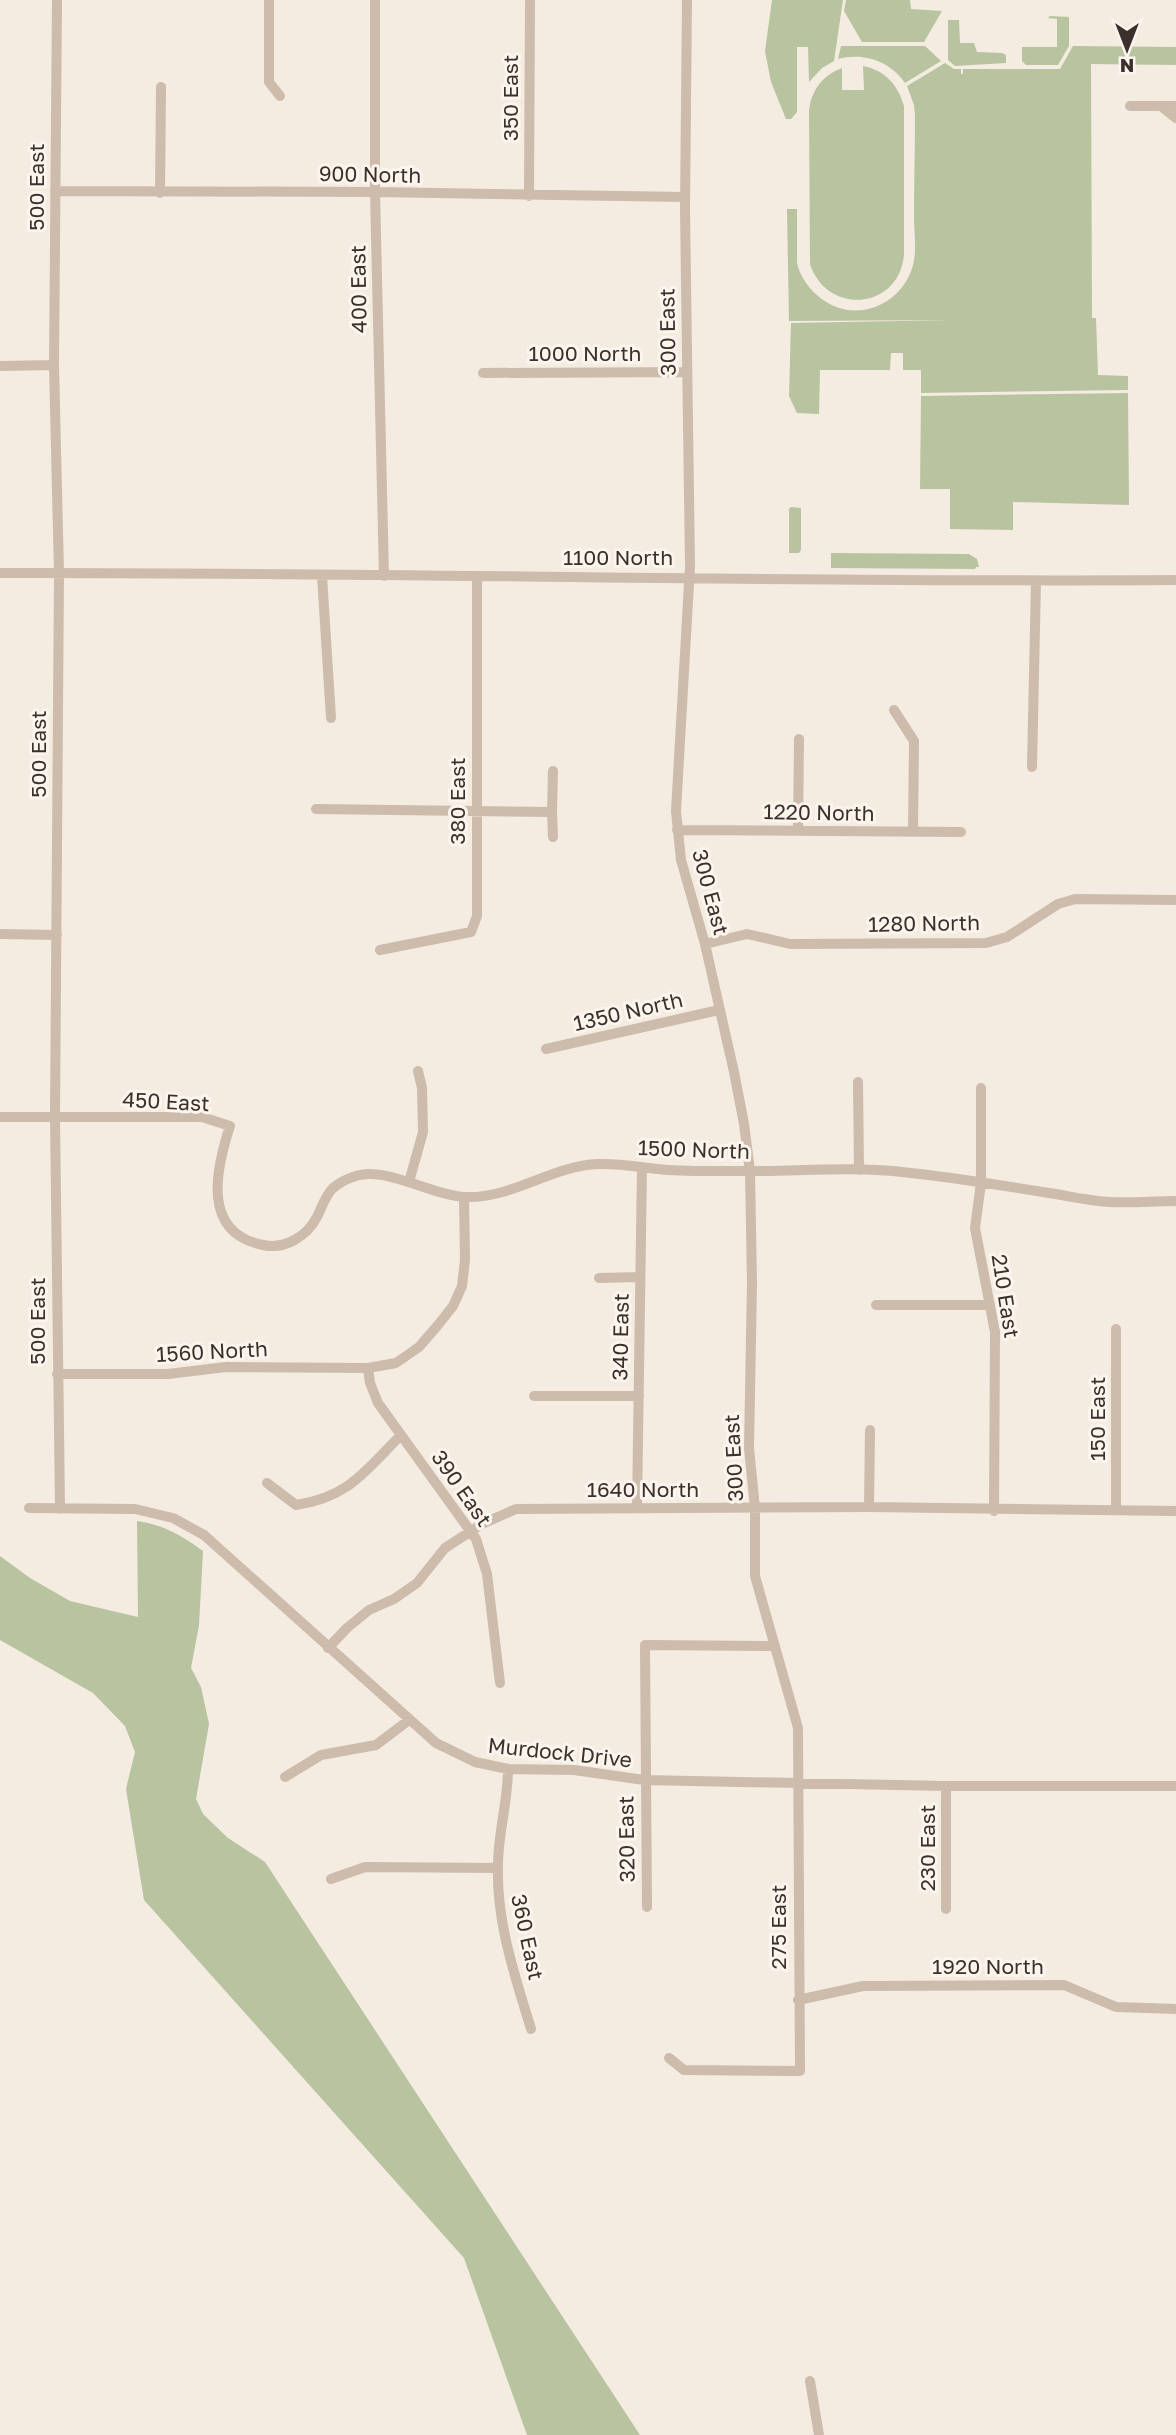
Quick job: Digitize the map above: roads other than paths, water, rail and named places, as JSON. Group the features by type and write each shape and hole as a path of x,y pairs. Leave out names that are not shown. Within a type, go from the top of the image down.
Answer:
{"street":[{"name":"500 East","path":"57,0 54,365 59,573 54,1117 60,1509"},
{"path":"270,0 269,82 280,96"},
{"name":"400 East","path":"375,0 375,192 384,576"},
{"name":"350 East","path":"529,196 530,0"},
{"name":"300 East","path":"687,0 685,197 689,577 677,830 681,860 705,944 744,1124 750,1171 752,1283 749,1448 755,1508 755,1576 798,1728 798,1783"},
{"path":"160,193 161,87"},
{"path":"1130,106 1176,106"},
{"path":"1161,106 1176,118"},
{"name":"900 North","path":"55,191 685,197"},
{"path":"0,366 54,365"},
{"name":"1000 North","path":"483,373 687,372"},
{"name":"1100 North","path":"0,573 689,577 869,581 1176,580"},
{"path":"322,576 331,718"},
{"name":"380 East","path":"380,950 471,932 477,916 477,576"},
{"path":"1032,766 1036,581"},
{"path":"894,710 914,741 913,832"},
{"path":"798,831 799,739"},
{"path":"553,771 554,837"},
{"path":"316,809 552,812"},
{"name":"1220 North","path":"677,830 961,832"},
{"name":"1280 North","path":"705,944 747,934 790,944 986,943 1007,937 1058,904 1075,899 1176,900"},
{"path":"0,934 57,935"},
{"name":"1350 North","path":"546,1049 719,1010"},
{"path":"409,1182 423,1132 422,1088 418,1071"},
{"path":"858,1082 859,1170"},
{"name":"210 East","path":"981,1088 981,1182 975,1228 995,1332 994,1511"},
{"path":"0,1116 54,1117"},
{"name":"450 East","path":"54,1117 202,1117 230,1126 217,1176 216,1192 225,1221 249,1241"},
{"name":"1500 North","path":"249,1241 265,1246 282,1245 298,1239 310,1229 333,1188 355,1175 384,1175 442,1194 486,1197 507,1192 563,1170 597,1164 659,1169 899,1172 1108,1202 1176,1201"},
{"name":"340 East","path":"638,1508 642,1167"},
{"name":"1560 North","path":"57,1374 168,1374 226,1367 368,1368 396,1363 419,1347 453,1306 462,1286 464,1197"},
{"path":"599,1278 640,1277"},
{"path":"876,1305 990,1305"},
{"name":"150 East","path":"1116,1329 1116,1509"},
{"name":"390 East","path":"368,1368 370,1383 378,1403 472,1531 487,1574 500,1683"},
{"path":"534,1396 639,1396"},
{"path":"869,1507 870,1430"},
{"path":"267,1483 296,1505 318,1502 342,1492 401,1435"},
{"name":"1640 North","path":"328,1648 369,1610 394,1599 417,1583 445,1548 482,1524 516,1509 869,1507 994,1511 1176,1511"},
{"name":"Murdock Drive","path":"29,1508 135,1509 173,1518 194,1529 204,1535 436,1743 475,1762 508,1769 574,1770 644,1780 946,1786 1176,1786"},
{"name":"320 East","path":"647,1907 645,1644 775,1646"},
{"path":"285,1777 321,1755 376,1745 409,1720"},
{"name":"360 East","path":"508,1769 508,1793 498,1868 502,1923 531,2029"},
{"name":"275 East","path":"669,2058 684,2070 800,2071 798,1783"},
{"name":"230 East","path":"946,1786 946,1909"},
{"path":"331,1879 365,1867 498,1868"},
{"name":"1920 North","path":"798,2000 863,1986 1063,1985 1115,2007 1176,2009"},
{"path":"810,2381 819,2435"}]}
